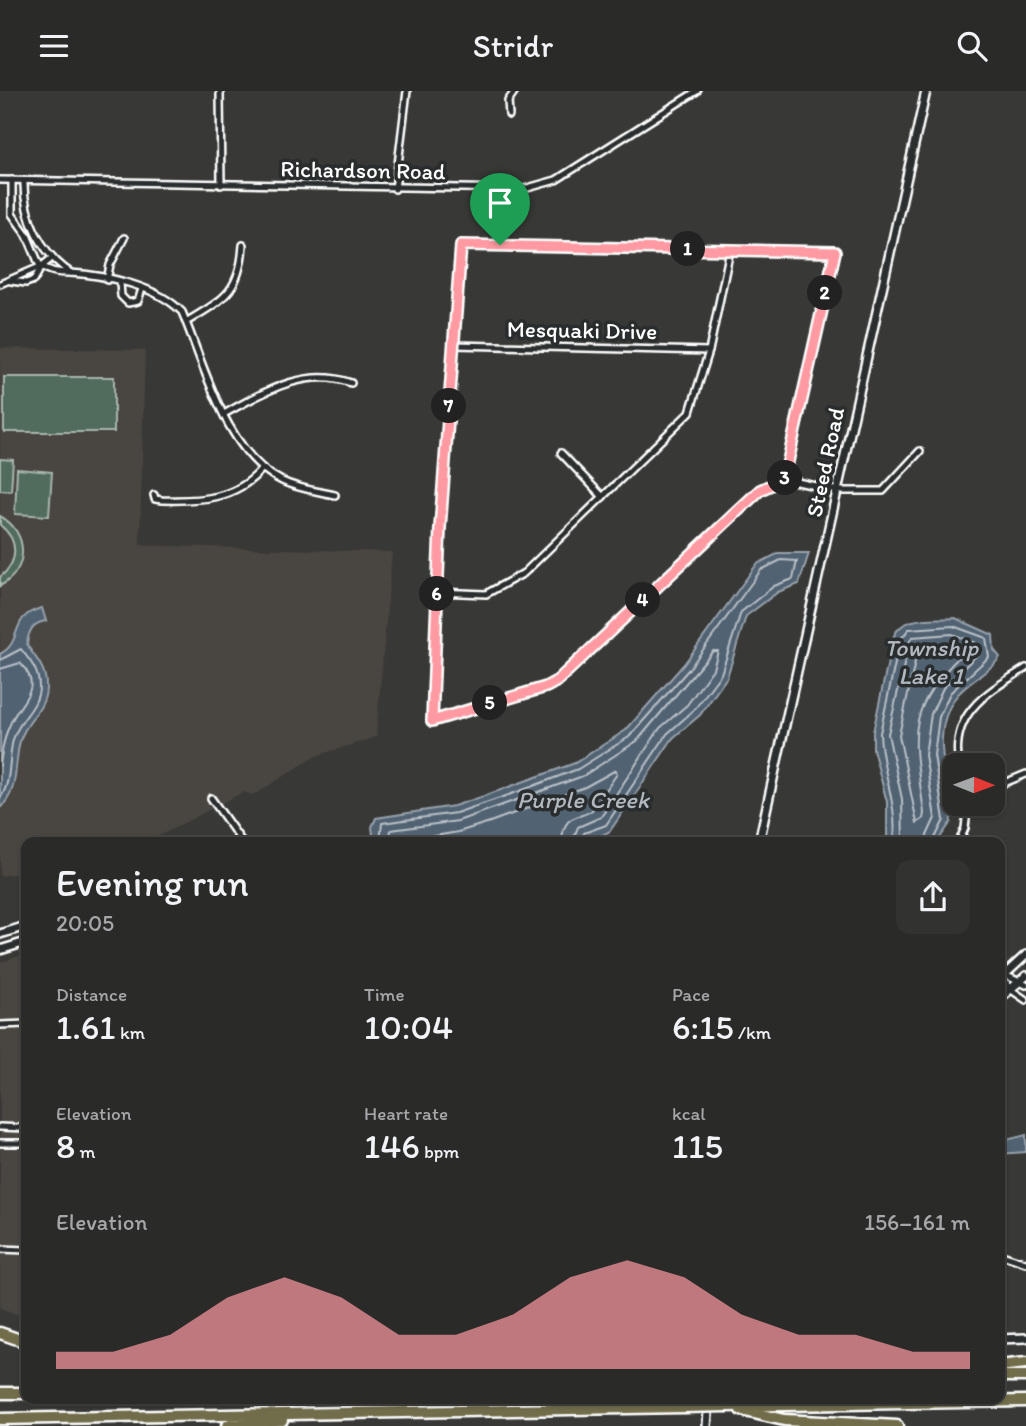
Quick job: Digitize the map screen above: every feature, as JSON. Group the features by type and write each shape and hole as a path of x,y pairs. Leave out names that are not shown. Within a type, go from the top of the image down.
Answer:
{"highway":[{"path":"0,1332 21,1338"},
{"path":"1005,1365 1026,1363"},
{"path":"1005,1376 1026,1376"},
{"path":"0,1393 21,1393"},
{"path":"1005,1401 1026,1401"},
{"path":"0,1419 847,1404"},
{"path":"727,1406 784,1420 897,1426"},
{"path":"226,1426 366,1414"}],"street":[{"path":"220,91 221,185"},
{"path":"395,189 407,91"},
{"path":"509,115 508,101 514,91"},
{"name":"Richardson Road","path":"0,180 395,189 533,188 556,180 697,91"},
{"name":"Steed Road","path":"760,837 926,91"},
{"path":"12,180 12,214 27,235 41,266 57,273 107,280 168,298 181,312 225,414 250,458 284,482 335,495"},
{"path":"24,181 25,204 40,243 51,258 71,273"},
{"path":"500,245 501,190"},
{"path":"107,280 110,265 124,238"},
{"path":"186,322 228,295 239,279 243,245"},
{"path":"784,479 835,252 461,245 431,689 432,721 546,687 557,681 760,490 784,479 838,491 883,491 920,451"},
{"path":"437,592 485,594 502,587 550,550 690,412 709,351 730,250"},
{"path":"0,284 41,266 51,258"},
{"path":"120,283 121,296 125,302 138,301 142,289"},
{"name":"Mesquaki Drive","path":"454,345 709,351"},
{"path":"225,414 266,390 291,381 342,380 351,383"},
{"path":"561,453 603,497"},
{"path":"154,495 155,499 162,500 218,497 251,482 262,469"},
{"path":"959,753 958,738 968,711 989,691 1026,668"},
{"path":"1005,783 1026,774"},
{"path":"211,798 238,837"},
{"path":"961,837 966,816"},
{"path":"0,934 21,928"},
{"path":"0,950 21,944"},
{"path":"1005,972 1026,955"},
{"path":"1005,976 1024,980"},
{"path":"1005,994 1024,980"},
{"path":"1005,981 1010,989 1026,1000"},
{"path":"0,1025 21,1024"},
{"path":"0,1127 21,1128"},
{"path":"0,1143 21,1143"},
{"path":"0,1249 21,1250"},
{"path":"1005,1256 1026,1263"},
{"path":"1005,1339 1026,1338"},
{"path":"707,1426 709,1404"}],"shaded area":[{"path":"0,348 145,350 140,545 392,552 376,737 316,756 259,792 251,795 244,792 158,837 21,837 21,873 0,876"},
{"path":"21,956 21,1316 0,1308 0,962"}],"green space":[{"path":"4,377 114,377 114,432 4,432"},
{"path":"0,459 13,460 11,491 0,490"},
{"path":"17,469 52,472 49,516 15,514"},
{"path":"0,516 16,531 22,551 17,571 0,586 0,577 11,565 14,551 11,537 0,525"}],"water":[{"name":"Purple Creek","path":"779,553 809,553 799,584 778,592 746,616 727,677 700,715 673,738 610,831 599,837 373,837 372,827 376,818 454,806 481,797 575,763 626,730 684,664 757,564"},
{"path":"42,608 46,621 32,629 27,645 43,670 46,682 45,697 20,741 13,786 0,808 0,654 12,643 24,617"},
{"name":"Township Lake 1","path":"955,618 993,635 994,650 1000,657 960,692 947,713 942,743 942,816 951,816 951,822 940,837 887,837 887,802 873,749 873,732 893,638 903,625 919,620"},
{"path":"1026,1135 1026,1152 1005,1154 1005,1140"}],"route":[{"path":"461,245 500,245 835,252 784,479 760,490 557,681 546,687 432,721 431,689 440,528 461,245"}]}
